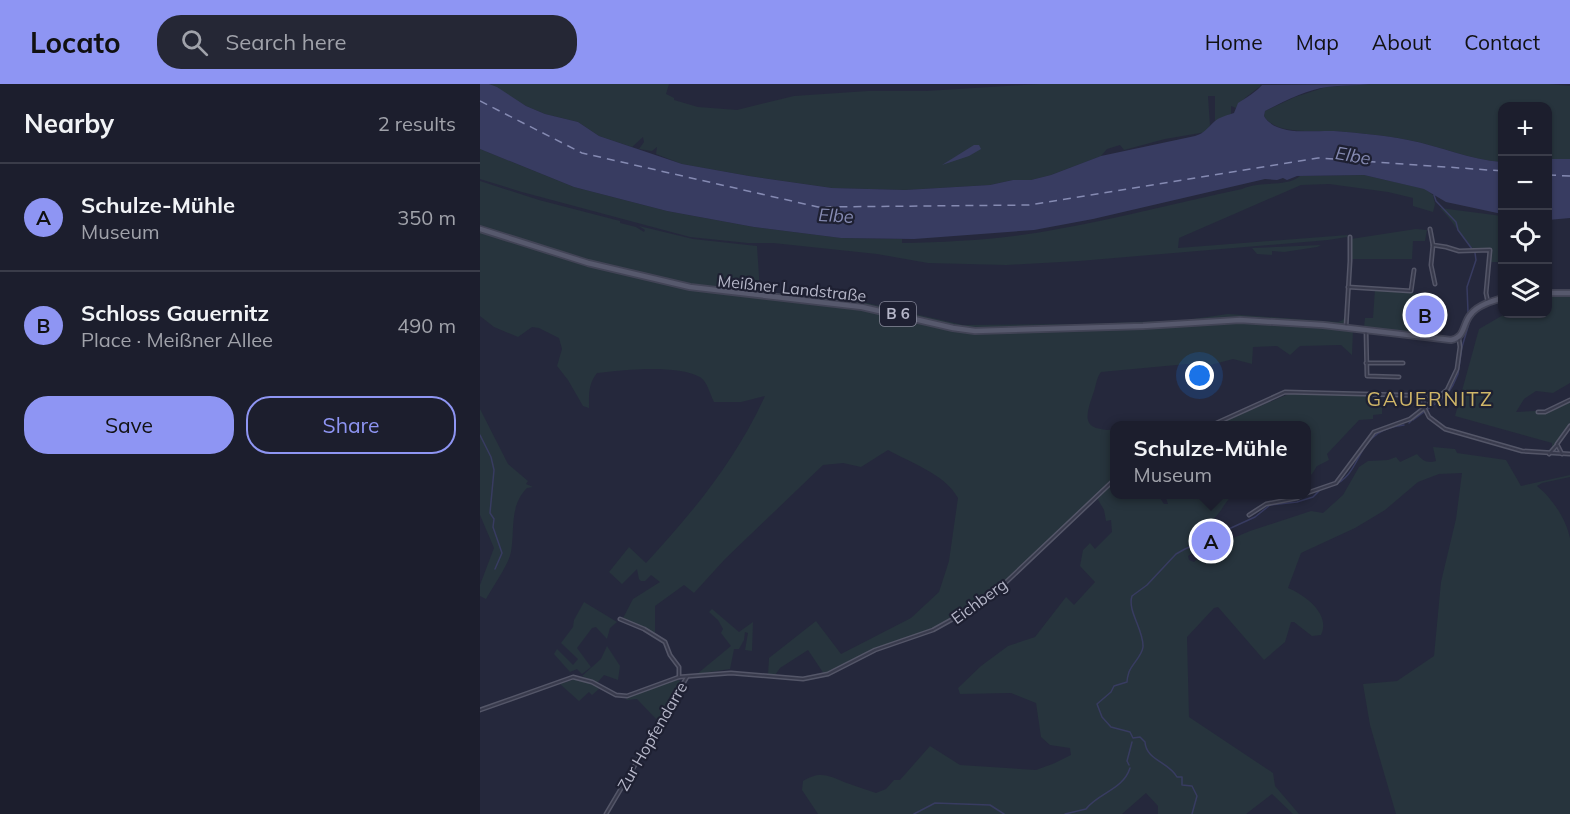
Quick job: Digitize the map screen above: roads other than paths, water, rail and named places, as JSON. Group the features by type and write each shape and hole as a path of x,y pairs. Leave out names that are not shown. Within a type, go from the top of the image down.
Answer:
{"main road":[{"name":"Meißner Landstraße","path":"480,229 588,263 676,285 870,308 959,329 990,331 1240,320 1346,327"},
{"path":"1552,293 1570,293"},
{"path":"1458,338 1471,313 1498,300"},
{"name":"B 6","path":"1346,327 1447,340 1458,338"}],"street":[{"path":"1430,229 1433,245 1431,265 1435,284"},
{"path":"1346,327 1350,237"},
{"path":"1433,245 1459,251 1490,250 1485,295 1488,303"},
{"path":"1348,287 1411,291 1414,270"},
{"path":"1366,330 1367,376 1399,377"},
{"path":"1311,492 1336,483 1374,432 1406,422 1441,396 1451,383 1457,369 1460,347 1458,338"},
{"path":"1366,363 1403,363"},
{"path":"1221,421 1285,392 1441,396"},
{"path":"1422,394 1425,409 1431,419 1444,429 1522,451 1570,454"},
{"path":"1538,412 1545,412 1570,400"},
{"path":"1549,454 1570,426"},
{"path":"1557,444 1562,454"},
{"name":"Eichberg","path":"815,678 848,665 875,650 933,630 978,605 1002,586 1110,484"},
{"path":"1248,515 1266,504 1292,499"},
{"path":"620,619 645,629 664,642 679,667 679,677"},
{"name":"Zur Hopfendarre","path":"606,814 687,677 731,673 815,678"},
{"path":"480,710 569,678 579,678 611,693 627,696 679,677 687,677"}],"water":[{"name":"Elbe","path":"480,84 489,84 526,106 545,114 578,122 599,136 682,164 832,188 905,190 990,185 1013,180 1031,180 1101,156 1195,136 1204,132 1217,120 1234,113 1238,103 1262,85 1370,84 1319,88 1265,111 1264,116 1270,123 1286,130 1371,134 1498,162 1498,213 1446,202 1424,189 1364,175 1297,176 1287,180 1283,178 1265,179 1093,219 1034,230 914,239 841,238 754,227 667,211 574,187 480,149"},
{"path":"974,145 979,145 981,149 969,156 942,165"},
{"path":"1552,159 1570,159 1570,218 1552,220"}],"waterway":[{"path":"1434,195 1436,201 1456,222 1458,230 1475,253 1476,260 1467,287 1468,312"},
{"path":"1413,420 1446,396 1453,385 1458,374 1462,347 1470,320"},
{"path":"1333,485 1347,475 1365,446 1377,434 1404,425"},
{"path":"480,435 491,457 494,470 490,513 494,519 493,527 502,553 495,569"},
{"path":"1311,498 1320,490"},
{"path":"1192,814 1197,796 1192,786 1182,785 1182,777 1177,777 1153,757 1140,737 1133,738 1130,732 1111,727 1102,717 1097,704 1111,692 1114,686 1127,682 1130,669 1143,647 1132,608 1132,596 1147,585 1176,554 1255,517 1270,505 1307,499"},
{"path":"1129,765 1127,761 1132,742"},
{"path":"1065,814 1086,809 1122,781 1130,768"},
{"path":"914,814 935,803 990,805 1004,814"}],"place":[{"name":"Schloss Gauernitz","path":"1425,315"},
{"name":"Schulze-Mühle","path":"1211,541"}],"district":[{"name":"GAUERNITZ","path":"1430,399"}]}
